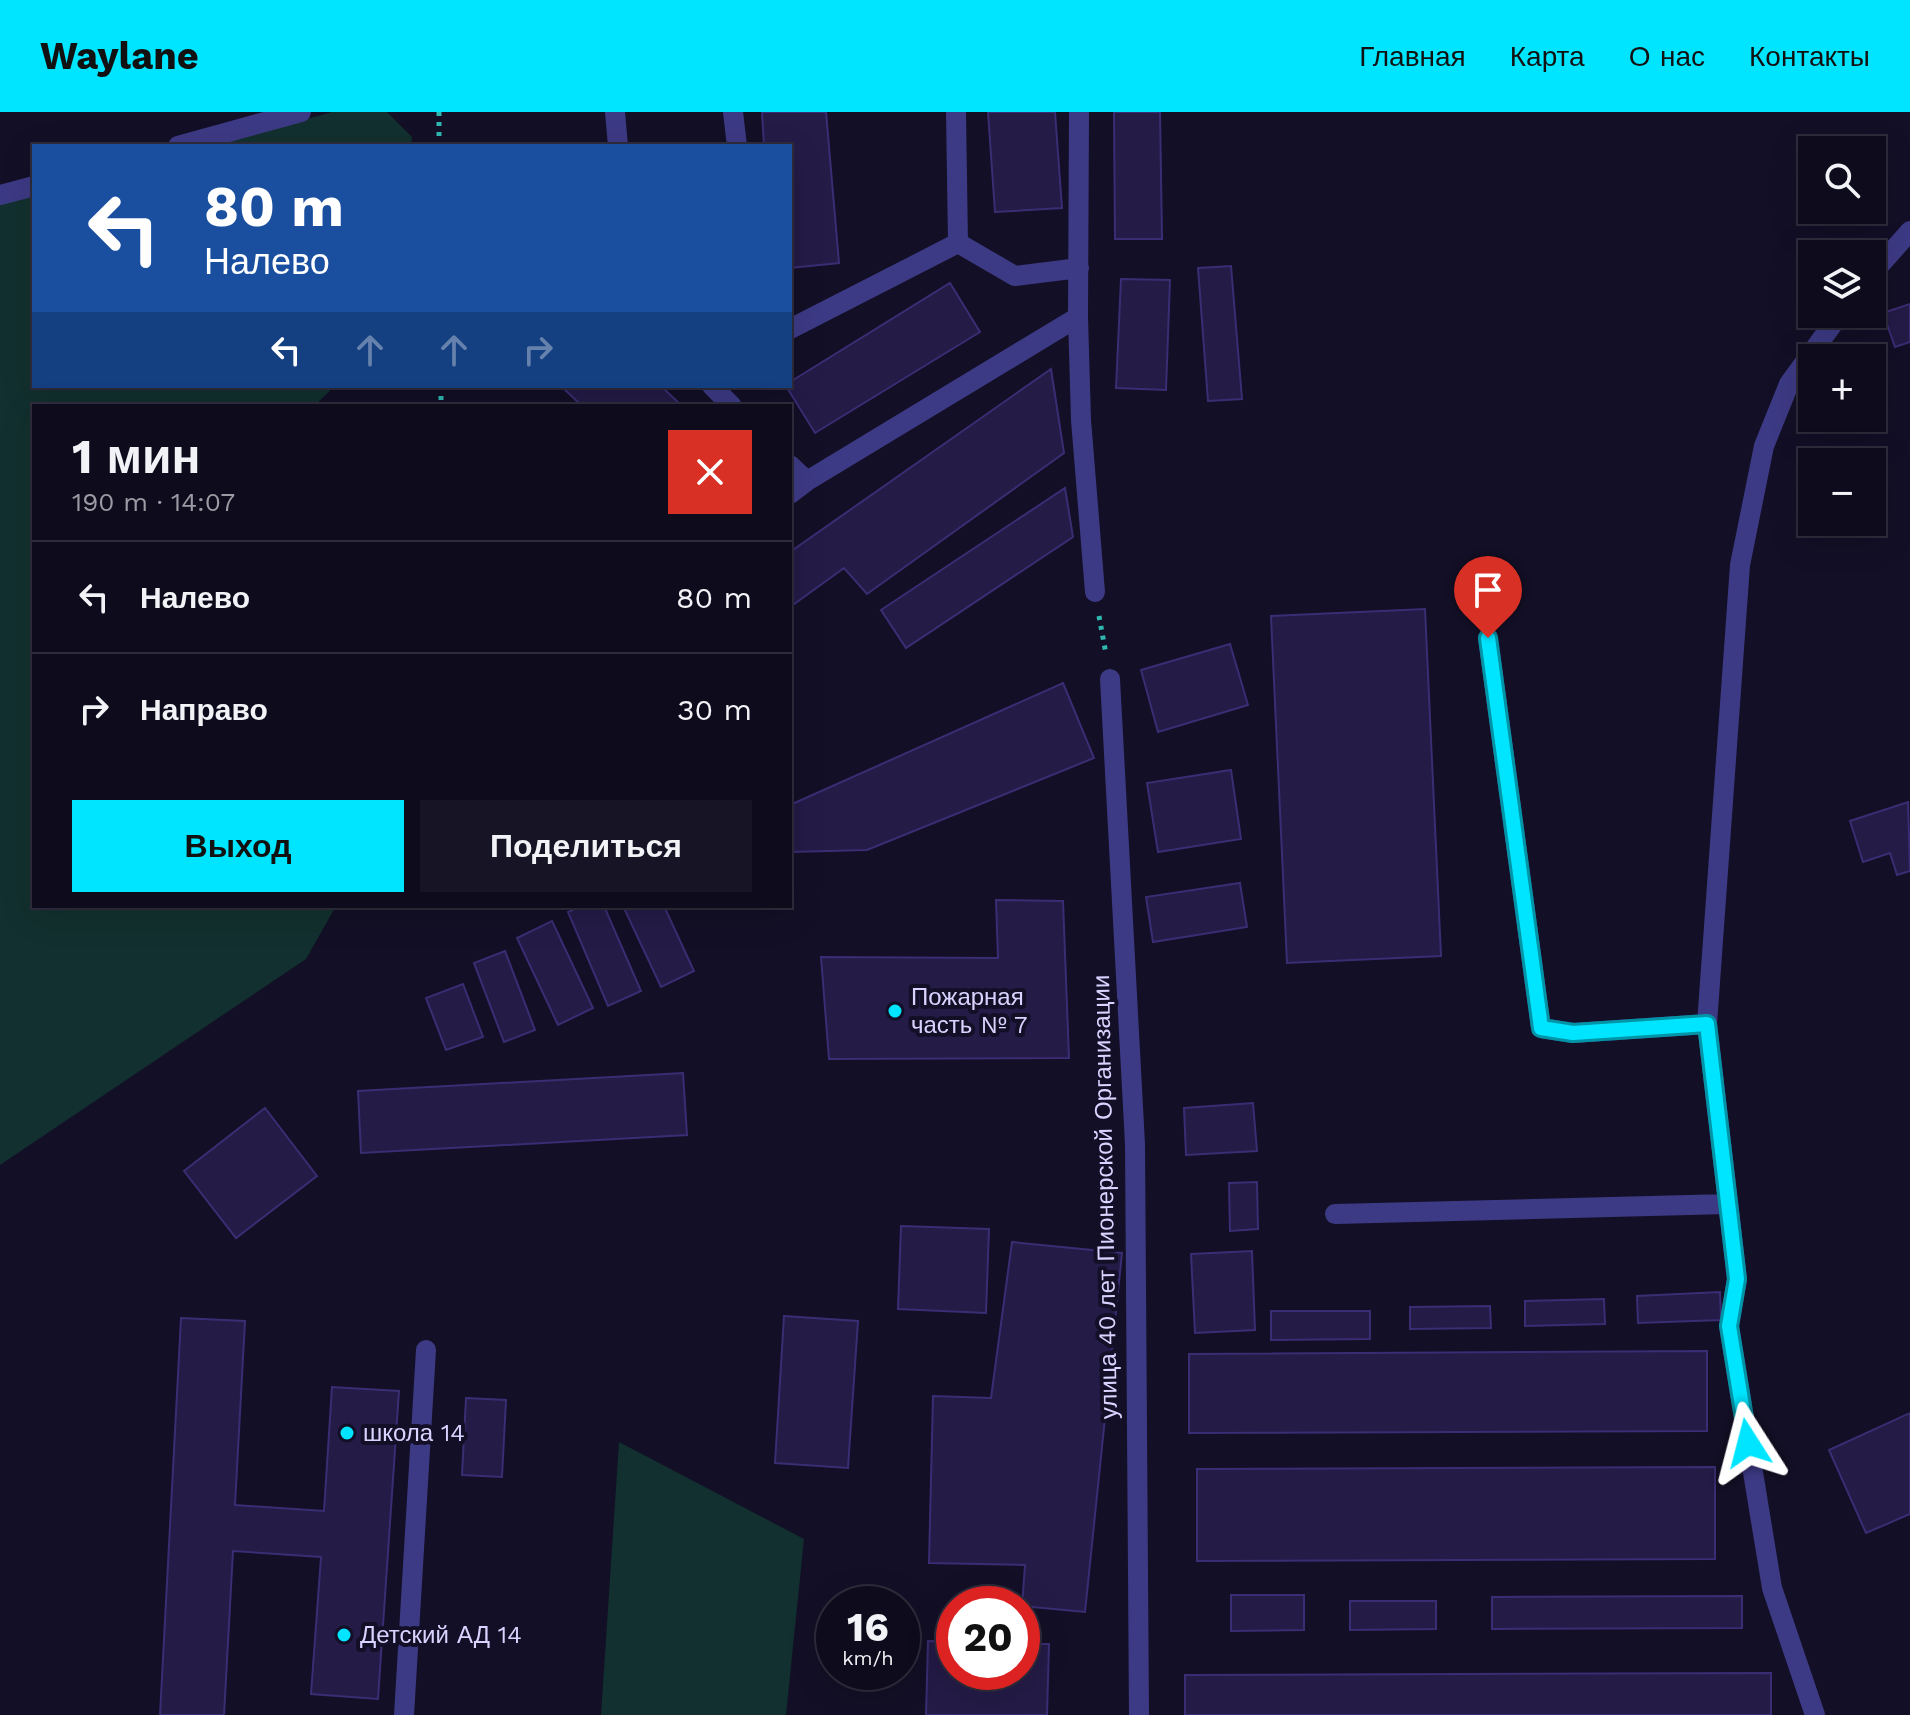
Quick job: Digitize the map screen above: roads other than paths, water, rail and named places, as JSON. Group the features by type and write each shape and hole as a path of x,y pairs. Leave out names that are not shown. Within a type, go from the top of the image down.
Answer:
{"street":[{"path":"185,144 301,112"},
{"path":"615,112 618,144"},
{"path":"733,112 737,144"},
{"path":"956,112 958,243"},
{"path":"1079,112 1081,420 1095,592"},
{"path":"0,195 32,187"},
{"path":"1886,258 1910,231"},
{"path":"958,243 1015,276 1079,268"},
{"path":"792,328 958,243"},
{"path":"792,492 1078,317"},
{"path":"1815,1715 1772,1588 1729,1326 1737,1279 1707,1024 1740,565 1764,446 1789,384 1830,328"},
{"path":"714,388 730,404"},
{"path":"792,467 807,481"},
{"path":"1488,638 1541,1028 1573,1033 1707,1024"},
{"name":"улица 40 лет Пионерской Организации","path":"1110,679 1135,1144 1139,1715"},
{"path":"1335,1214 1728,1204"},
{"path":"404,1715 426,1350"}],"place":[{"name":"Пожарная часть № 7","path":"895,1011"},
{"name":"школа 14","path":"347,1433"},
{"name":"Детский АД 14","path":"344,1635"}]}
